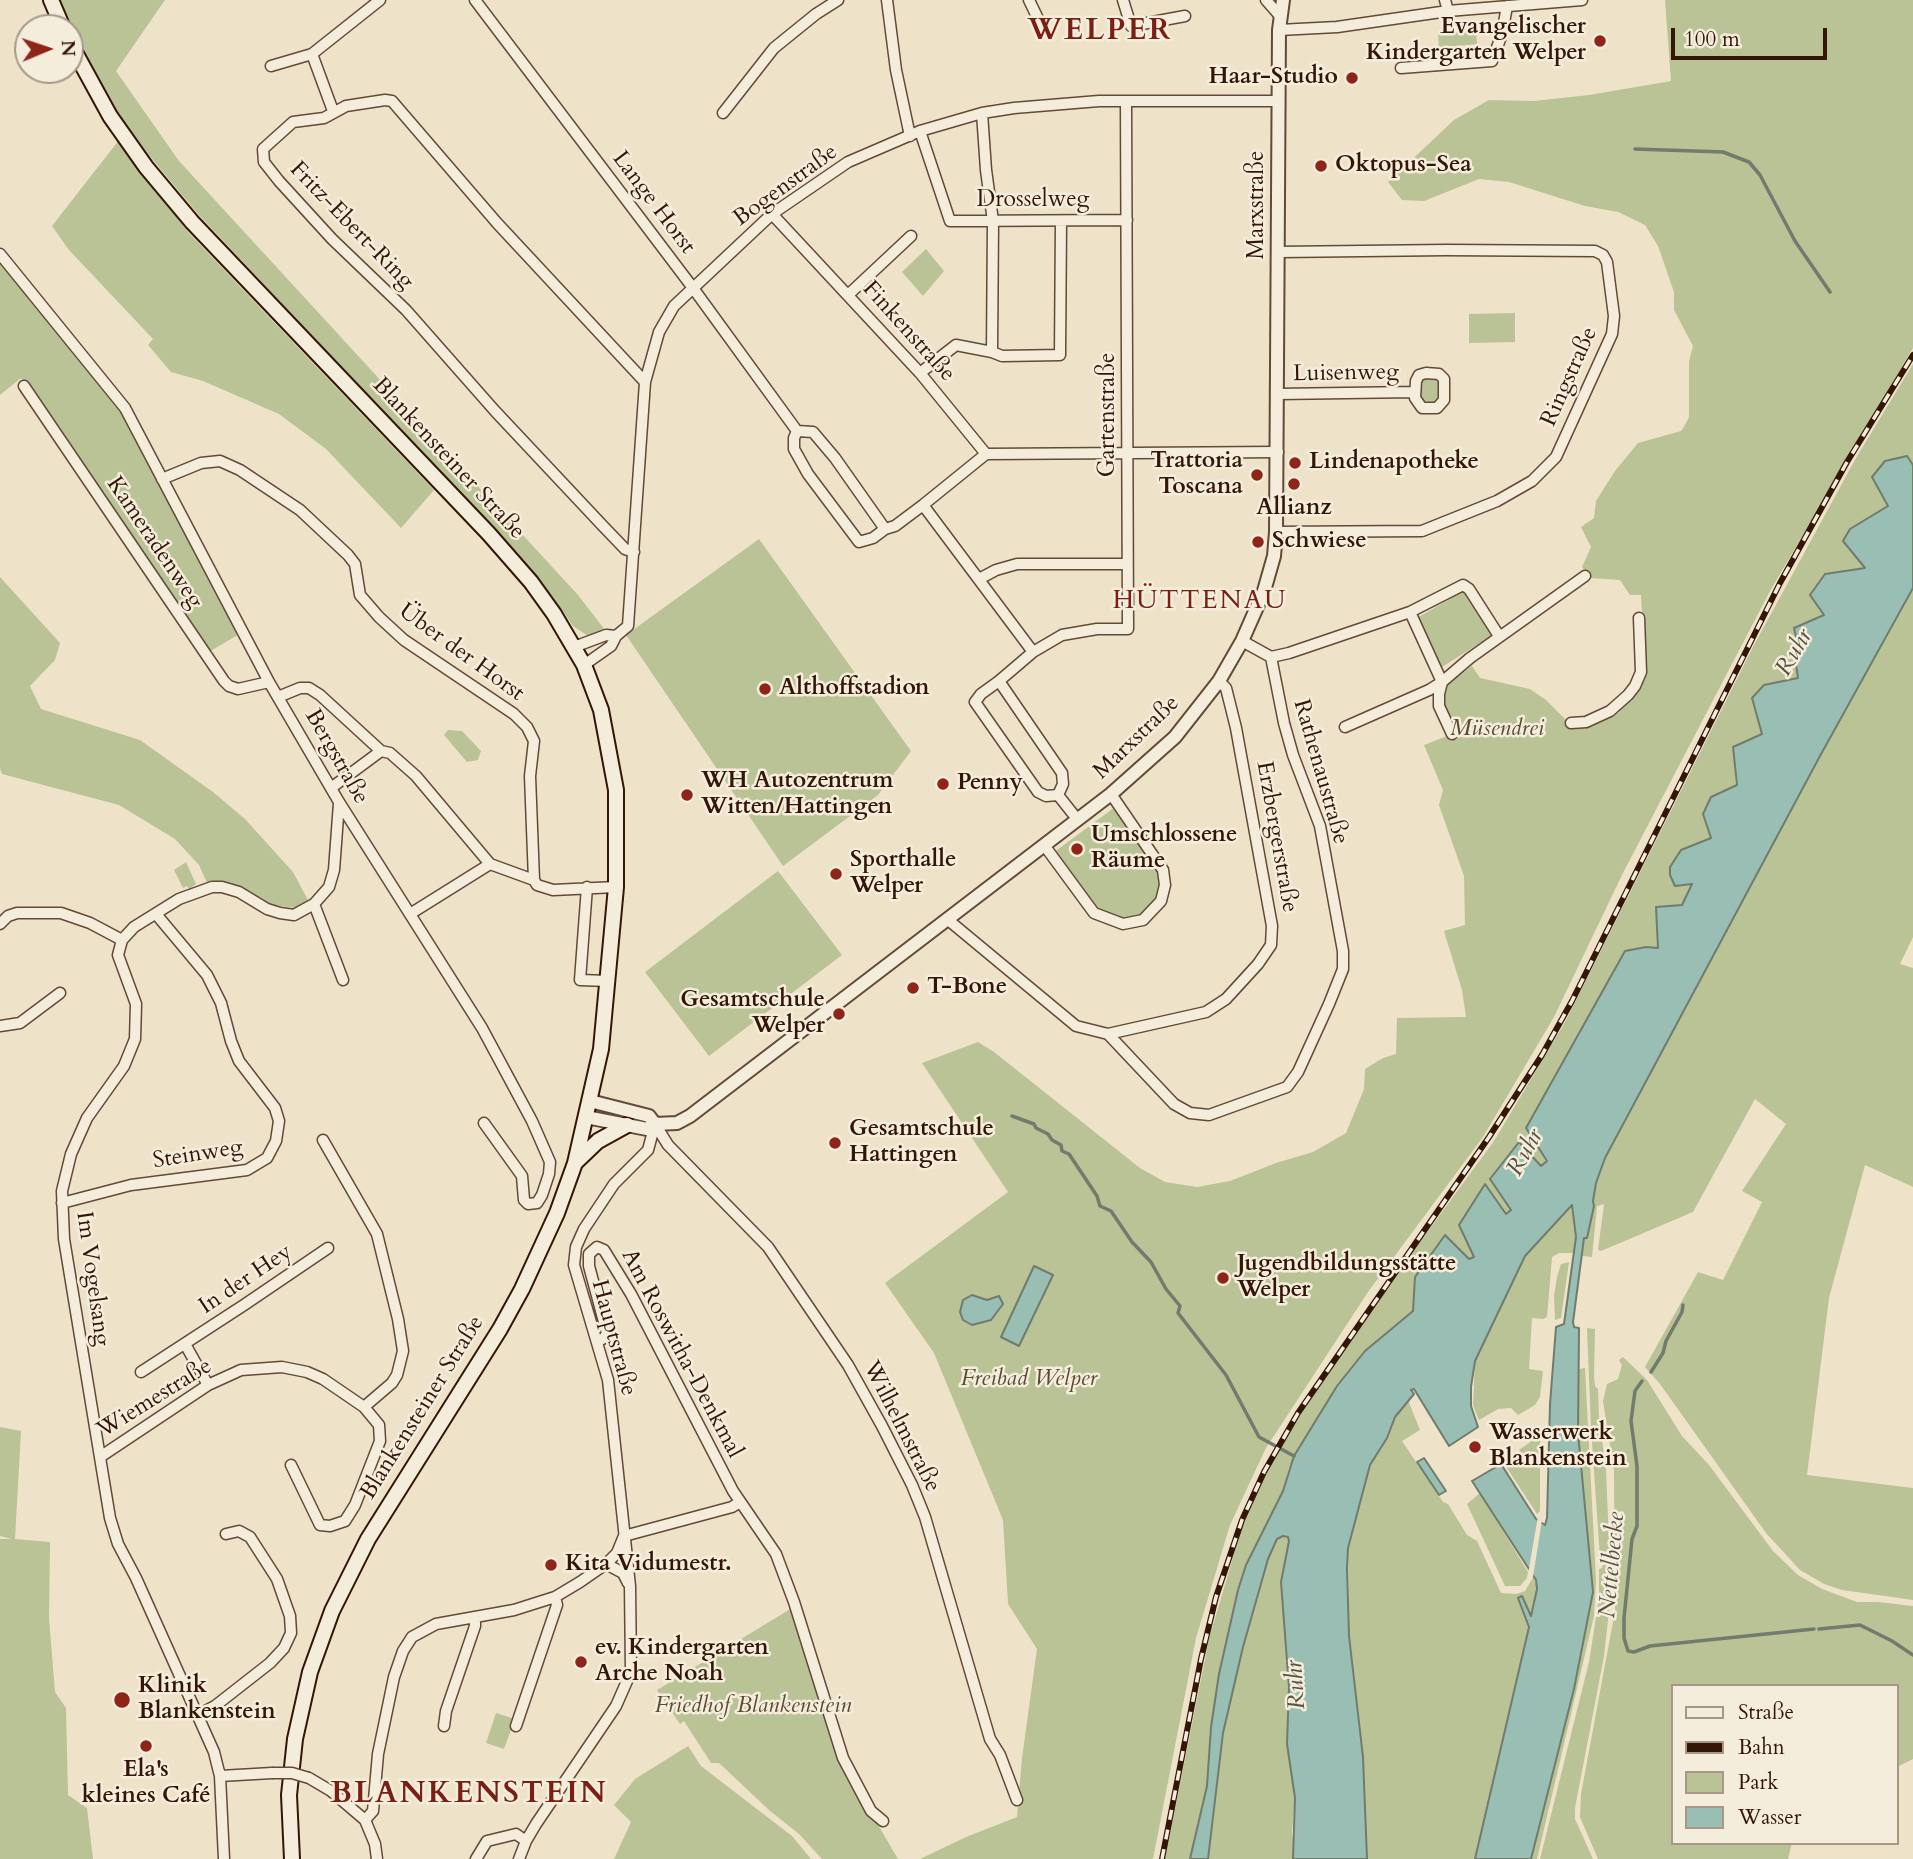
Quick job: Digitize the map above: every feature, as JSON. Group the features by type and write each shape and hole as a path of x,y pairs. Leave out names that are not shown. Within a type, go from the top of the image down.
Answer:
{"main road":[{"name":"Blankensteiner Straße","path":"84,69 110,116 146,167 191,222 489,534 531,582 584,666 601,710 614,772 617,808 616,887 608,981 601,1049 575,1163 557,1213 522,1289 500,1329 368,1539 342,1586 326,1623 310,1672 295,1739 289,1796 292,1859"},
{"path":"575,1163 598,1141 627,1125"}],"street":[{"path":"271,66 312,54 380,0"},
{"name":"Lange Horst","path":"475,0 693,288 797,431"},
{"path":"723,113 774,48 838,0"},
{"path":"887,0 896,71 915,133"},
{"path":"1029,0 1041,24"},
{"path":"1123,0 1132,26 1185,16"},
{"path":"1266,0 1280,16"},
{"name":"Marxstraße","path":"586,1117 647,1129 655,1124 677,1123 690,1116 1111,794 1175,737 1219,681 1242,641 1270,573 1276,533 1279,30 1283,0"},
{"path":"1445,0 1448,11"},
{"path":"1279,30 1337,27 1448,11 1582,0"},
{"path":"1401,68 1492,61 1502,34 1507,6"},
{"path":"312,54 333,111"},
{"name":"Fritz-Ebert-Ring","path":"634,552 625,549 495,411 406,310 332,239 266,165 263,149 296,121 324,118 333,111 357,104 392,101 497,223 645,382"},
{"name":"Gartenstraße","path":"1033,652 1062,635 1077,631 1128,629 1126,101"},
{"name":"Bogenstraße","path":"584,666 611,646 616,636 628,626 645,382 659,332 674,306 772,214 848,162 915,133 982,113 1060,103 1279,101"},
{"path":"982,113 993,221 992,352"},
{"name":"Drosselweg","path":"915,133 950,221 1127,220"},
{"name":"Finkenstraße","path":"772,214 920,373 986,454"},
{"path":"920,373 956,345 1002,356 1060,355 1061,221"},
{"path":"848,295 911,236"},
{"name":"Ringstraße","path":"1276,533 1422,531 1497,501 1532,481 1556,457 1612,334 1614,316 1607,262 1603,255 1595,251 1279,253"},
{"name":"Bergstraße","path":"0,254 125,408 270,682 339,802 482,1028 521,1099 548,1157 549,1174 537,1203 528,1204 524,1200 522,1176 484,1123"},
{"name":"Kameradenweg","path":"24,386 224,681 238,689 270,682"},
{"name":"Luisenweg","path":"1278,394 1415,392"},
{"name":"Lange Horst","path":"797,431 794,449 808,474 859,542 895,526 986,454"},
{"name":"Lange Horst","path":"797,431 813,432 835,458 885,529"},
{"path":"986,454 1278,452"},
{"name":"Über der Horst","path":"162,479 201,463 220,461 240,470 300,510 355,564 360,595 379,617 404,640 514,714 527,727 534,741 530,775 534,880"},
{"path":"923,505 1033,652 981,694 975,702 1038,792 1046,796 1058,794"},
{"path":"979,579 996,570 1017,564 1127,564"},
{"path":"1345,727 1442,682 1499,636 1584,576"},
{"path":"1242,641 1271,657 1289,653 1410,612 1463,585 1469,589 1499,636"},
{"path":"1410,612 1442,682 1439,706 1452,734"},
{"path":"1571,723 1586,722 1609,711 1628,695 1635,685 1641,672 1639,618"},
{"path":"574,647 606,635 616,636"},
{"name":"Rathenaustraße","path":"1108,1034 1174,1104 1190,1113 1209,1115 1287,1087 1298,1072 1329,1004 1343,969 1344,958 1320,826 1290,744 1271,657"},
{"path":"999,681 1062,774 1063,785 1058,794"},
{"name":"Erzbergerstraße","path":"947,919 1076,1026 1108,1034 1213,1009 1258,964 1271,945 1272,926 1236,728 1226,688 1219,681"},
{"path":"278,696 300,688 309,688 320,695 381,751 390,753 416,776 490,864 534,880 542,888 553,890 616,887"},
{"path":"331,788 381,751"},
{"path":"1058,794 1077,819"},
{"path":"1044,845 1094,913 1123,924 1143,919 1161,901 1165,884 1163,870 1111,794"},
{"path":"0,923 17,913 61,913 90,923 122,940 134,928 179,899 212,887 231,889 267,909 293,915 314,904 329,887 334,870 339,802"},
{"path":"410,914 490,864"},
{"path":"587,887 580,980 608,981"},
{"path":"314,904 342,980"},
{"name":"Steinweg","path":"62,1203 131,1185 247,1170 267,1158 276,1141 278,1121 275,1108 239,1061 220,1003 207,975 156,914"},
{"name":"Im Vogelsang","path":"122,940 118,955 136,1004 135,1039 124,1066 87,1118 71,1154 64,1177 64,1239 114,1535 211,1744 220,1776 224,1859"},
{"path":"0,1026 20,1023 60,993"},
{"path":"590,1101 649,1116 655,1124"},
{"name":"Hauptstraße","path":"519,1859 526,1841 616,1706 628,1685 633,1660 630,1586 608,1380 574,1265 576,1247 584,1228 614,1184 648,1150 655,1124"},
{"name":"Wilhelmstraße","path":"655,1124 668,1145 768,1247 848,1365 882,1426 925,1517 990,1739 1000,1755 1017,1800"},
{"path":"291,1465 320,1524 330,1527 345,1521 355,1505 380,1441 379,1425 364,1407 385,1391 397,1374 402,1351 398,1319 377,1234 323,1140"},
{"name":"Am Roswitha-Denkmal","path":"597,1342 607,1333 589,1266 589,1254 597,1247 604,1250 631,1294 740,1502 764,1536 784,1572 844,1758 871,1811 883,1821"},
{"name":"In der Hey","path":"141,1372 328,1248"},
{"name":"In der Hey","path":"185,1344 208,1385"},
{"name":"Wiemestraße","path":"100,1457 208,1385 241,1370 292,1368 323,1379 364,1407"},
{"path":"365,1820 373,1811 377,1755 394,1677 412,1637 436,1624 514,1610 555,1597 606,1564 617,1553 624,1536 732,1507 740,1502"},
{"path":"198,1715 215,1706 270,1663 284,1648 291,1633 290,1616 277,1579 250,1537 239,1531 226,1534"},
{"path":"606,1564 623,1573 630,1586"},
{"path":"516,1726 557,1605 555,1597"},
{"path":"444,1726 446,1712 475,1626 475,1617"},
{"path":"220,1776 292,1773 309,1778 331,1791 365,1820 375,1844 377,1859"},
{"path":"476,1859 486,1841 516,1834 526,1841"}],"green space":[{"path":"60,0 165,0 116,71 179,161 578,595 605,630 588,636 573,626 494,529 197,213 148,154 86,62 84,14 66,14"},
{"path":"1665,0 1913,0 1913,348 1770,591 1623,873 1554,1017 1483,1137 1368,1292 1266,1448 1230,1525 1196,1638 1153,1859 920,1859 1017,1817 1037,1649 1008,1604 1003,1520 934,1353 885,1283 1008,1192 922,1063 978,1042 1140,1168 1165,1182 1197,1187 1230,1181 1313,1152 1346,1133 1364,1089 1365,1069 1396,1054 1397,1018 1466,1017 1462,990 1444,931 1465,925 1464,876 1439,805 1443,790 1424,745 1452,734 1444,708 1446,686 1472,666 1480,678 1530,689 1546,700 1575,729 1599,723 1618,713 1638,690 1645,667 1641,595 1630,595 1620,580 1590,578 1582,567 1591,547 1581,527 1594,518 1596,501 1615,471 1638,443 1681,431 1685,425 1689,417 1689,362 1693,346 1674,310 1674,292 1658,246 1645,225 1618,212 1585,206 1509,182 1479,179 1424,201 1402,200 1388,182 1454,120 1489,100 1534,101 1671,81"},
{"path":"1476,31 1477,44 1439,48 1438,34"},
{"path":"119,140 188,232 434,490 401,528 326,449 279,414 203,381 171,372 148,345 153,339 69,250 52,226"},
{"path":"926,249 944,271 923,296 902,272"},
{"path":"0,262 124,413 241,633 209,652 21,378 0,395"},
{"path":"1515,313 1515,342 1469,343 1469,314"},
{"path":"1913,364 1913,465 1907,456 1889,506 1851,529 1865,568 1824,615 1794,628 1798,678 1764,685 1762,734 1733,747 1736,786 1711,797 1711,838 1681,850 1692,883 1682,905 1656,907 1658,948 1646,947 1625,952 1526,1128 1546,1160 1541,1166 1518,1143 1490,1179 1511,1210 1506,1215 1485,1184 1474,1257 1469,1259 1445,1235 1415,1277 1413,1311 1365,1351 1337,1386 1289,1468 1283,1491 1246,1565 1238,1590 1219,1674 1211,1727 1207,1786 1190,1859 1165,1859 1209,1639 1241,1530 1276,1452 1376,1302 1494,1141 1564,1024 1754,645 1856,458"},
{"path":"1425,377 1434,377 1440,382 1441,396 1438,403 1425,404 1419,397 1420,385"},
{"name":"Althoffstadion","path":"759,539 911,751 878,795 783,866 626,635"},
{"path":"0,577 60,643 55,660 30,686 41,709 140,740 213,792 245,819 293,872 309,902 297,908 272,905 240,887 224,882 207,883 199,865 175,839 119,805 2,774"},
{"path":"1913,588 1913,937 1900,964 1913,968 1913,1187 1865,1165 1829,1298 1807,1475 1913,1488 1913,1600 1842,1590 1824,1584 1800,1570 1766,1533 1660,1384 1645,1367 1698,1272 1723,1280 1762,1202 1742,1191 1786,1124 1755,1099 1693,1212 1601,1251 1598,1250 1604,1204 1597,1206 1592,1257 1582,1256 1584,1238 1587,1238 1594,1206 1596,1183 1605,1158"},
{"path":"1462,592 1469,596 1488,626 1491,636 1442,667 1417,618"},
{"path":"448,730 462,731 481,751 478,760 467,762 444,735"},
{"path":"1115,807 1161,871 1163,885 1158,899 1142,915 1119,921 1095,909 1053,853"},
{"path":"186,862 196,884 189,889 187,886 183,888 174,870"},
{"path":"778,871 842,955 709,1056 645,972"},
{"path":"1572,1204 1576,1237 1573,1253 1559,1253 1552,1257 1547,1317 1532,1318 1529,1369 1543,1371 1540,1397 1535,1405 1518,1415 1511,1408 1498,1409 1479,1420 1473,1405 1475,1361 1525,1256"},
{"path":"1569,1262 1561,1318 1555,1320 1554,1296 1557,1277 1561,1264"},
{"path":"1587,1328 1595,1329 1594,1376 1598,1389 1606,1470 1610,1566 1604,1656 1575,1808 1575,1819 1593,1859 1540,1859 1589,1662 1599,1598 1599,1569 1603,1563 1600,1558 1591,1428"},
{"path":"1623,1357 1647,1380 1682,1436 1709,1465 1773,1551 1798,1575 1822,1589 1857,1602 1913,1606 1913,1759 1899,1766 1899,1684 1672,1684 1672,1845 1792,1845 1788,1859 1598,1859 1580,1817 1581,1794 1615,1611 1614,1471 1603,1401 1607,1384 1618,1379 1622,1365 1619,1360"},
{"path":"1585,1368 1596,1580 1594,1616 1537,1859 1531,1859 1574,1689 1593,1592 1578,1433 1579,1369"},
{"path":"1408,1400 1420,1430 1402,1441 1467,1535 1477,1541 1501,1593 1516,1594 1525,1591 1534,1576 1537,1589 1475,1859 1367,1859 1363,1757 1349,1636 1348,1548 1370,1465 1387,1438 1395,1417"},
{"path":"0,1427 21,1431 15,1539 50,1542 49,1618 55,1692 66,1708 68,1795 87,1808 93,1859 0,1859 0,1539 12,1539 0,1536"},
{"path":"1540,1435 1540,1511 1537,1514 1503,1462"},
{"path":"1480,1493 1528,1572 1527,1578 1520,1586 1505,1586 1467,1504"},
{"path":"1288,1537 1289,1541 1281,1582 1289,1686 1287,1744 1295,1798 1292,1832 1295,1854 1293,1859 1208,1859 1223,1733 1243,1647 1268,1559 1277,1539"},
{"name":"Friedhof Blankenstein","path":"792,1608 815,1689 840,1760 898,1859 822,1859 799,1834 719,1763 711,1763 684,1721 680,1724 657,1690"},
{"path":"496,1713 515,1719 504,1749 486,1743"},
{"path":"688,1746 701,1766 792,1836 811,1859 614,1859 631,1822 614,1805 635,1779"}],"water":[{"name":"Ruhr","path":"1907,456 1913,465 1913,588 1605,1158 1596,1183 1594,1206 1587,1238 1584,1238 1573,1322 1574,1327 1579,1328 1578,1433 1593,1592 1574,1689 1531,1859 1475,1859 1529,1627 1518,1598 1522,1596 1531,1616 1537,1589 1536,1580 1472,1481 1501,1464 1536,1519 1545,1525 1556,1327 1564,1324 1576,1237 1572,1205 1525,1256 1475,1361 1471,1406 1478,1427 1449,1446 1414,1389 1411,1390 1414,1394 1395,1417 1387,1438 1370,1465 1348,1548 1347,1568 1349,1636 1363,1757 1367,1859 1293,1859 1295,1798 1287,1744 1289,1687 1281,1582 1289,1541 1288,1537 1283,1536 1277,1539 1268,1559 1243,1647 1223,1733 1208,1859 1190,1859 1207,1786 1211,1727 1219,1674 1238,1590 1246,1565 1283,1491 1294,1456 1337,1386 1365,1351 1413,1311 1415,1277 1445,1235 1469,1259 1474,1257 1459,1225 1485,1184 1506,1214 1511,1210 1490,1179 1519,1142 1541,1166 1547,1161 1526,1128 1625,951 1658,948 1656,907 1682,905 1692,884 1675,886 1670,867 1681,850 1711,838 1703,814 1711,797 1737,785 1733,747 1762,734 1752,698 1764,685 1798,678 1794,628 1824,615 1810,595 1825,574 1865,568 1843,541 1850,529 1888,506 1872,477 1885,461"},
{"path":"1034,1266 1053,1275 1019,1346 1001,1337"},
{"path":"972,1295 987,1300 999,1296 1003,1304 991,1320 972,1325 963,1320 960,1312 963,1300"},
{"path":"1424,1458 1446,1491 1439,1495 1417,1462"}],"pier":[{"path":"1538,1516 1542,1520 1533,1577 1528,1574"}],"waterway":[{"path":"1635,149 1723,152 1749,162 1760,175 1795,241 1830,292"},
{"path":"1012,1116 1034,1124 1061,1145 1062,1151 1069,1154 1097,1196 1100,1206 1111,1211 1132,1242 1151,1262 1166,1289 1180,1306 1178,1313 1226,1375 1259,1437 1294,1456"},
{"name":"Nettelbecke","path":"1651,1372 1663,1353 1683,1305"},
{"name":"Nettelbecke","path":"1642,1381 1635,1391 1631,1421 1637,1466 1637,1526 1632,1539 1624,1618 1624,1638 1628,1651 1634,1652 1650,1646 1814,1629"},
{"name":"Nettelbecke","path":"1819,1629 1860,1625 1913,1655"}],"railway":[{"path":"1162,1859 1201,1659 1216,1597 1242,1520 1264,1472 1298,1413 1489,1137 1542,1055 1572,1001 1780,583 1847,462 1913,355"}],"place":[{"name":"Evangelischer Kindergarten Welper","path":"1600,41"},
{"name":"Haar-Studio","path":"1352,78"},
{"name":"Oktopus-Sea","path":"1321,166"},
{"name":"Lindenapotheke","path":"1295,463"},
{"name":"Trattoria Toscana","path":"1257,475"},
{"name":"Allianz","path":"1294,484"},
{"name":"Schwiese","path":"1258,542"},
{"name":"Althoffstadion","path":"765,689"},
{"name":"Penny","path":"943,784"},
{"name":"WH Autozentrum Witten/Hattingen","path":"687,795"},
{"name":"Umschlossene Räume","path":"1077,849"},
{"name":"Sporthalle Welper","path":"836,874"},
{"name":"T-Bone","path":"913,988"},
{"name":"Gesamtschule Welper","path":"839,1014"},
{"name":"Gesamtschule Hattingen","path":"835,1143"},
{"name":"Jugendbildungsstätte Welper","path":"1223,1278"},
{"name":"Wasserwerk Blankenstein","path":"1475,1447"},
{"name":"Kita Vidumestr.","path":"551,1565"},
{"name":"ev. Kindergarten Arche Noah","path":"581,1662"},
{"name":"Klinik Blankenstein","path":"122,1700"},
{"name":"Ela's kleines Café","path":"146,1746"}],"district":[{"name":"WELPER","path":"1100,32"},
{"name":"HÜTTENAU","path":"1200,602"},
{"name":"BLANKENSTEIN","path":"469,1795"}],"park label":[{"name":"Müsendrei","path":"1497,730"},
{"name":"Freibad Welper","path":"1029,1380"}]}
